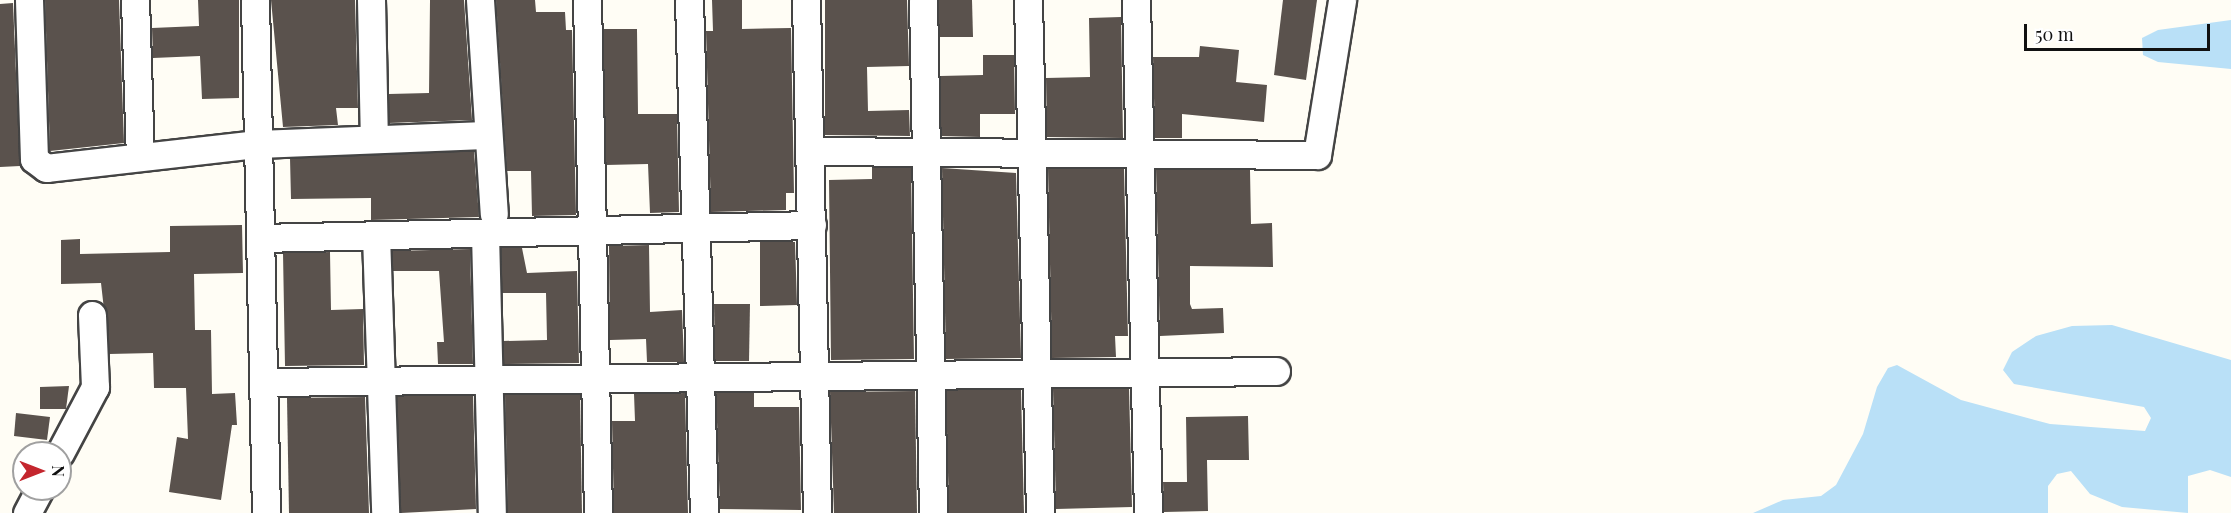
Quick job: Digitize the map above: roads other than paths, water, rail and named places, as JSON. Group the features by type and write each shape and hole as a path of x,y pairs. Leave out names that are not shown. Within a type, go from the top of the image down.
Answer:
{"street":[{"path":"29,0 34,159 46,168 140,154 258,144 485,135"},
{"path":"135,0 140,154"},
{"path":"255,0 266,513"},
{"path":"371,0 374,138"},
{"path":"480,0 490,223 489,378 492,513"},
{"path":"587,0 598,513"},
{"path":"689,0 698,228 704,513"},
{"path":"806,0 817,513"},
{"path":"923,0 928,150 933,513"},
{"path":"1028,0 1040,513"},
{"path":"1136,0 1142,153 1148,513"},
{"path":"810,151 1033,149 1317,155 1342,0"},
{"path":"260,238 376,235 490,223 592,230 812,225"},
{"path":"376,235 385,513"},
{"path":"66,441 95,387 92,315"},
{"path":"263,382 814,372 1276,371"}],"water":[{"path":"2231,20 2231,69 2158,62 2143,55 2142,38 2158,30"},
{"path":"2112,325 2231,360 2231,477 2210,470 2188,476 2188,513 2122,507 2090,494 2071,471 2057,474 2048,486 2048,513 1753,513 1783,500 1821,496 1836,485 1863,434 1877,387 1888,368 1897,365 1961,400 2050,424 2145,431 2151,418 2144,407 2014,384 2003,370 2012,352 2036,336 2072,326"}]}
